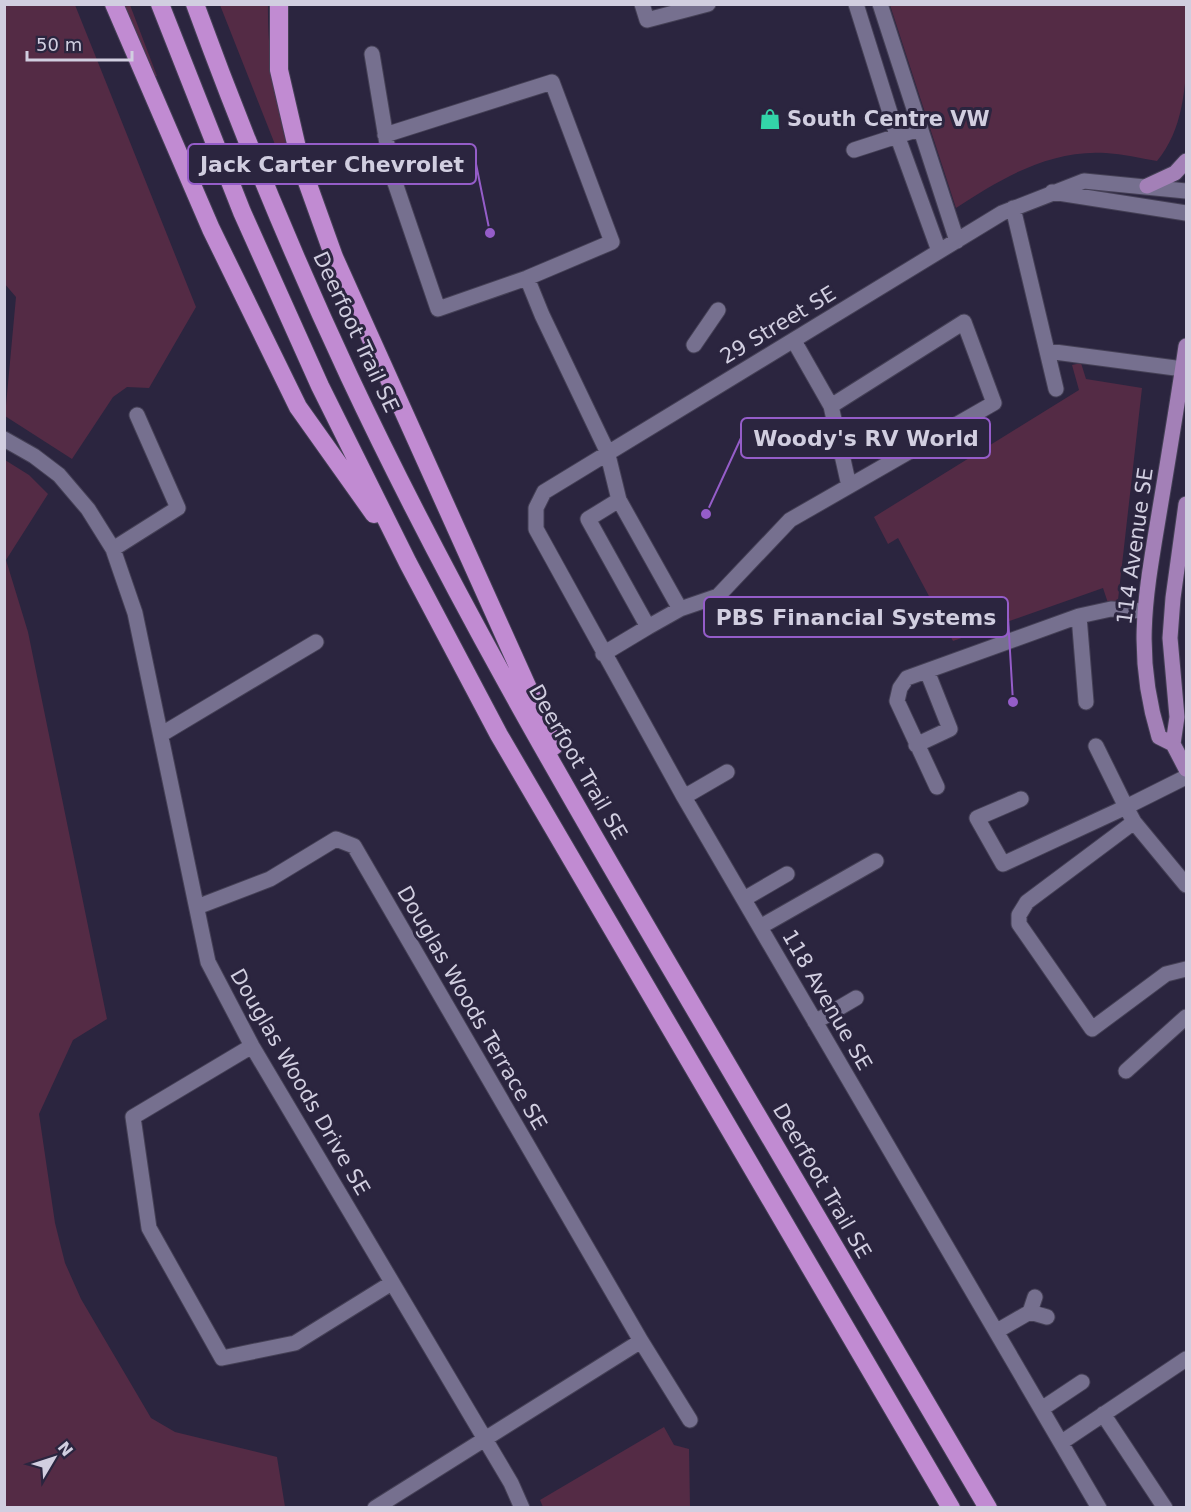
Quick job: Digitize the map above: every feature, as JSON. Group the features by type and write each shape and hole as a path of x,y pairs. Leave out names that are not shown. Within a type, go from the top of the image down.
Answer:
{"highway":[{"path":"114,4 211,230 298,407 408,563"},
{"path":"160,4 242,212 320,386 408,563 499,735 951,1508"},
{"name":"Deerfoot Trail SE","path":"195,4 271,199 349,376 436,551 602,851 988,1508"},
{"path":"279,4 279,70 301,165 334,257 602,851"}],"main road":[{"path":"1147,186 1174,173 1186,161"},
{"name":"114 Avenue SE","path":"1181,756 1159,737 1148,701 1143,611 1186,346"},
{"name":"114 Avenue SE","path":"1181,756 1170,638 1181,576 1186,504"}],"street":[{"path":"642,4 647,20 708,4"},
{"path":"856,4 897,135 939,251"},
{"path":"880,4 957,241"},
{"path":"372,54 385,135 392,174 438,309 527,278 612,242 552,82 385,135"},
{"path":"854,150 919,129"},
{"name":"29 Street SE","path":"536,507 544,492 607,451 1013,208 1084,181 1186,190"},
{"path":"1052,192 1186,213"},
{"path":"1013,208 1056,389"},
{"path":"527,278 542,315 607,451 620,500 680,609"},
{"path":"694,345 718,310"},
{"path":"603,654 680,609 718,596 790,520 994,403 964,322 831,406"},
{"path":"794,341 831,406 849,486"},
{"path":"1047,351 1183,369"},
{"path":"113,549 178,508 137,415"},
{"name":"Douglas Woods Drive SE","path":"4,439 34,456 59,475 88,509 113,549 135,612 208,962 252,1046 390,1284 485,1440 522,1508"},
{"path":"620,500 588,519 648,627"},
{"name":"118 Avenue SE","path":"536,507 536,529 603,654 1099,1508"},
{"path":"937,787 897,701 900,688 907,678 1079,616 1111,609 1143,611"},
{"path":"1079,616 1086,702"},
{"path":"162,734 316,642"},
{"path":"916,745 950,729 927,671"},
{"path":"1096,746 1134,822 1186,885"},
{"path":"684,797 727,772"},
{"path":"1021,799 976,818 1003,864 1186,777"},
{"path":"1134,822 1027,902 1019,915 1019,924 1092,1029 1166,974 1186,969"},
{"name":"Douglas Woods Terrace SE","path":"197,907 270,879 336,840 354,846 641,1341 690,1420"},
{"path":"760,927 876,861"},
{"path":"744,899 787,874"},
{"path":"815,1022 856,998"},
{"path":"1126,1071 1186,1017"},
{"path":"252,1046 133,1117 149,1228 222,1358 295,1343 390,1284"},
{"path":"997,1331 1030,1312 1035,1297"},
{"path":"1030,1312 1047,1317"},
{"path":"375,1508 641,1341"},
{"path":"1062,1442 1186,1359"},
{"path":"1042,1408 1082,1382"},
{"path":"1103,1414 1165,1508"}],"shaded area":[{"path":"4,5 75,5 196,307 149,388 127,387 113,397 72,459 5,416 16,297 4,283"},
{"path":"121,5 130,5 157,76 151,78"},
{"path":"220,5 268,5 272,72 285,139 297,183 291,185"},
{"path":"890,5 1186,5 1185,87 1176,127 1168,145 1157,161 1125,155 1085,153 1046,161 1008,177 956,208"},
{"path":"1081,363 1086,379 1142,388 1118,600 1108,603 1103,588 953,641 898,538 888,544 874,517 1079,390 1072,365"},
{"path":"5,460 29,475 48,494 6,560 28,632 107,1019 73,1040 39,1114 55,1223 65,1263 81,1299 151,1418 175,1432 277,1457 285,1507 5,1507"},
{"path":"664,1427 674,1445 689,1449 690,1507 543,1507 540,1500"}],"place":[{"name":"South Centre VW","path":"770,119"},
{"name":"Jack Carter Chevrolet","path":"490,233"},
{"name":"Woody's RV World","path":"706,514"},
{"name":"PBS Financial Systems","path":"1013,702"}]}
